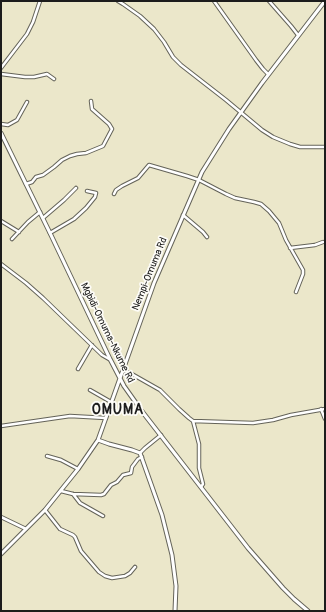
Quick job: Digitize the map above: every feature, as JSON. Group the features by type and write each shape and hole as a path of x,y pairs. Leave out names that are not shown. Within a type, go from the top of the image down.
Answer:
{"street":[{"path":"1,68 27,34 40,1"},
{"path":"118,1 140,16 154,29 168,50 181,65 262,130 273,137 304,148 314,146 325,147"},
{"path":"214,1 256,60 268,74"},
{"path":"269,1 292,26 298,35"},
{"name":"Nempi-Omuma Rd","path":"1,554 45,510 78,469 98,440 154,283 202,172 229,129 268,74 325,1"},
{"path":"1,74 25,77 34,77 47,74 54,79"},
{"path":"26,184 32,182 36,177 70,156 86,153 103,146 112,129 109,124 92,109 91,101"},
{"path":"1,124 8,125 17,120 27,102"},
{"name":"Mgbidi-Omuma-Nkume Rd","path":"1,133 110,359 131,397 248,548 273,577 308,611"},
{"path":"114,194 116,190 138,178 149,165 199,180 226,194 261,204 276,218 290,248 301,265 303,274 296,292"},
{"path":"42,218 76,188"},
{"path":"50,233 74,219 86,208 95,197 96,193 87,191"},
{"path":"12,239 40,212"},
{"path":"183,214 207,237"},
{"path":"1,221 19,232"},
{"path":"290,248 315,245 323,242"},
{"path":"1,264 43,298 102,355 110,359"},
{"path":"78,369 92,345"},
{"path":"123,370 130,372 160,390 193,421 253,423 325,408"},
{"path":"90,390 111,402"},
{"path":"321,409 325,419"},
{"path":"1,426 70,416 106,418"},
{"path":"193,421 198,444 199,468 202,484 201,487"},
{"path":"61,491 73,494 104,494 123,474 131,473 132,467 145,448 161,435"},
{"path":"98,440 132,450 141,455 162,515 172,555 176,586 175,611"},
{"path":"47,456 61,460 78,469"},
{"path":"73,494 80,503 103,516"},
{"path":"45,510 60,529 75,537 81,550 98,572 112,578 125,576 136,567"},
{"path":"1,517 26,529"}],"district":[{"name":"OMUMA","path":"118,410"}]}
